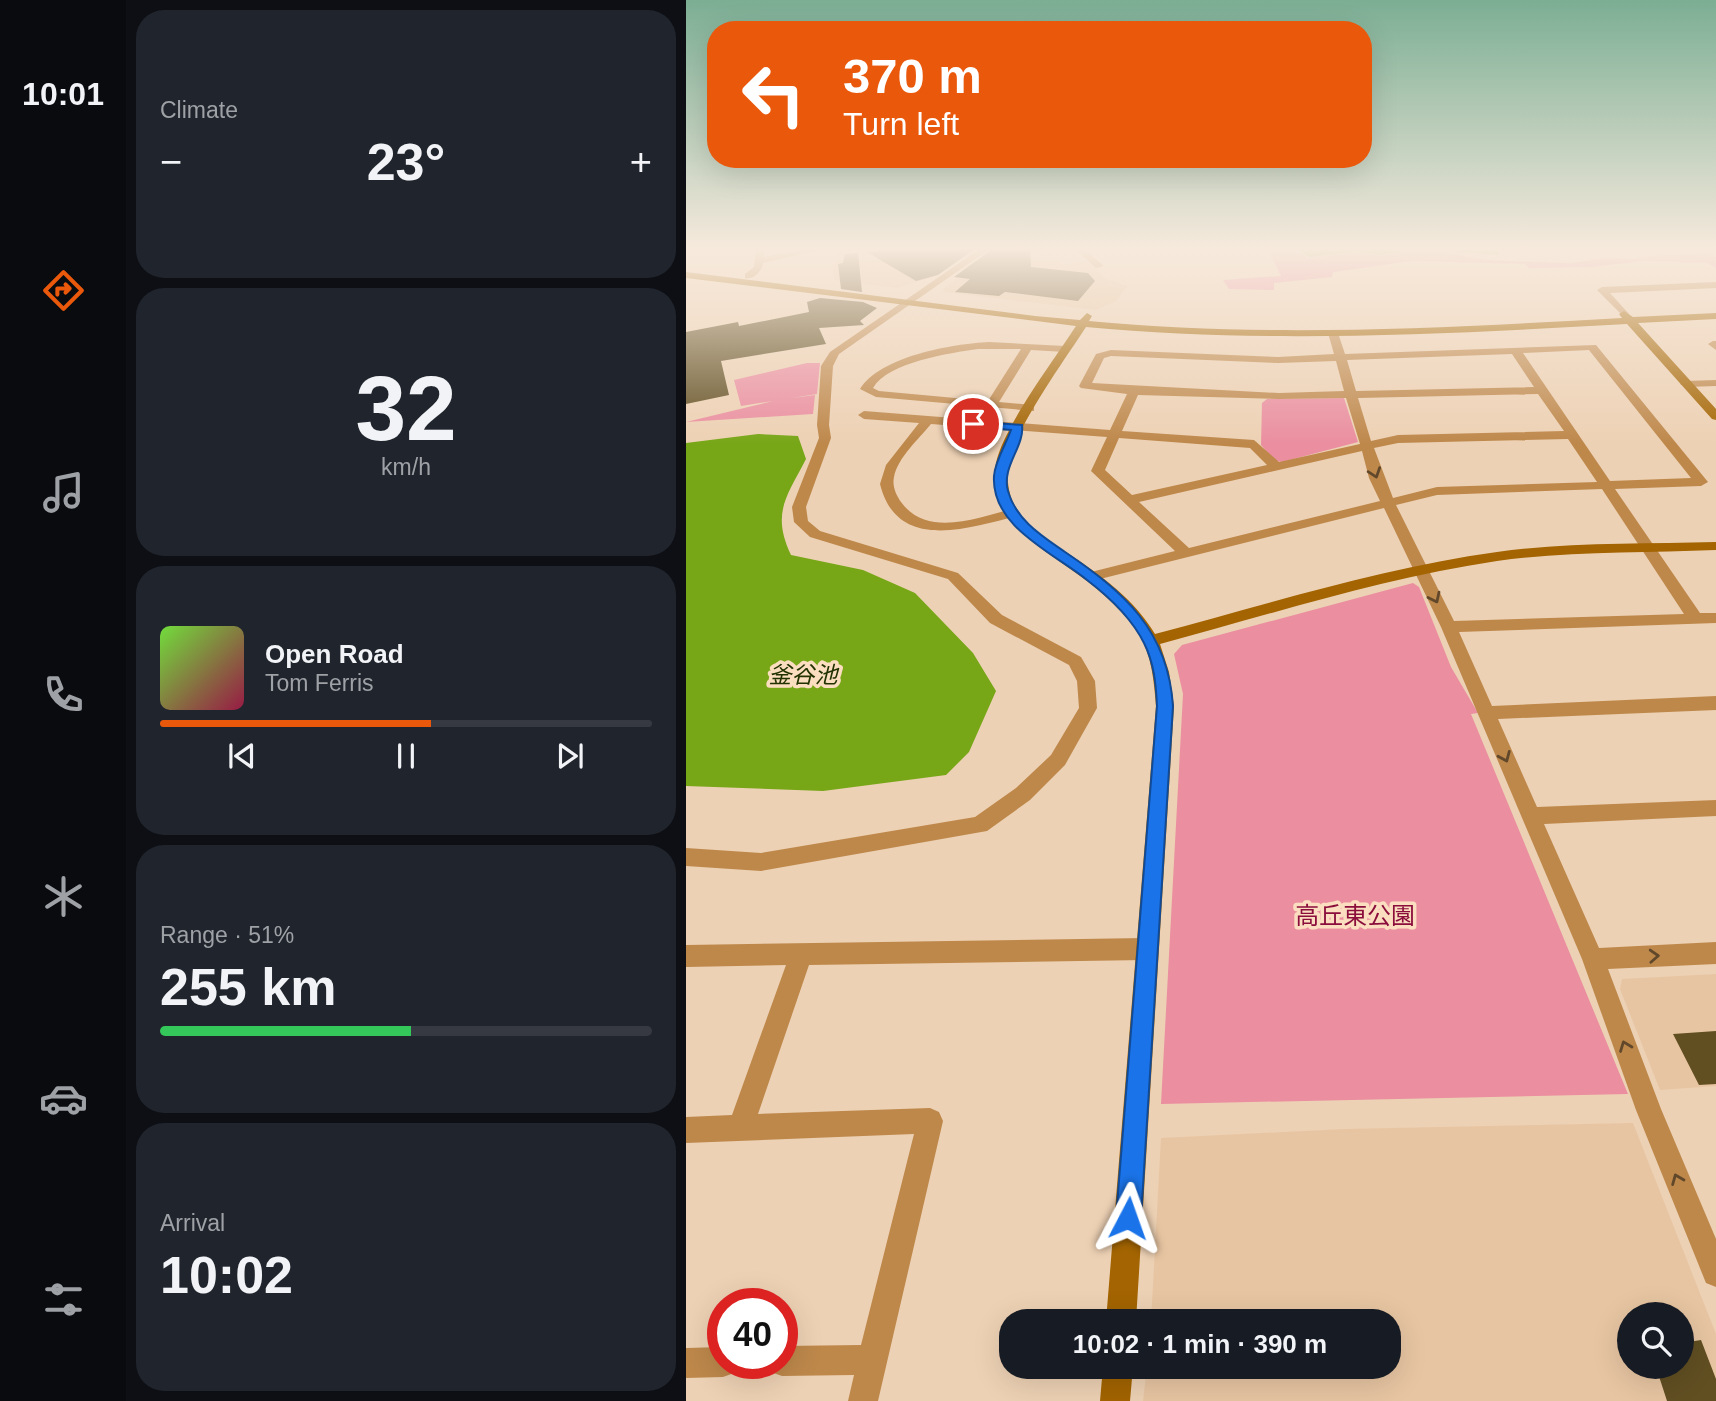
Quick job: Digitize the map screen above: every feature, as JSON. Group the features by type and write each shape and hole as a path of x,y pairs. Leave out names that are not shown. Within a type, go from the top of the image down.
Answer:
{"street":[{"path":"686,857 761,862 980,825 1023,794 1058,760 1088,708 1086,681 1075,661 996,619 953,576 815,534 801,522 799,507 825,438 823,425 827,366 835,352 892,313"},
{"path":"1039,313 1245,333 1333,333 1673,313"},
{"path":"1624,313 1716,416"},
{"path":"1084,319 1279,326 1716,316"},
{"path":"1084,319 1018,427 1000,474 1002,491 1012,513 1028,532 1092,576 1139,623 1151,641 1163,676 1165,706 1145,949 1122,1309"},
{"path":"1333,333 1367,447 1387,502 1449,627 1593,959 1710,1242 1716,1273"},
{"path":"1030,408 876,394 866,389 867,383 876,374 923,358 975,347 1028,346 1065,349"},
{"path":"992,404 1028,346"},
{"path":"1092,576 1437,491 1701,482 1592,347 1278,360 1111,353 1100,356 1085,386 1134,391 1279,396 1542,390"},
{"path":"1515,349 1695,618"},
{"path":"1686,384 1716,383"},
{"path":"1134,391 1098,471 1185,552"},
{"path":"864,415 1113,436 1254,444 1276,467"},
{"path":"928,420 887,474 886,487 902,516 926,527 956,527 1012,513"},
{"path":"1128,500 1398,439 1573,435"},
{"path":"1151,641 1421,569 1500,556 1716,546"},
{"path":"1449,627 1716,618"},
{"path":"1486,713 1716,704"},
{"path":"1531,816 1716,808"},
{"path":"686,956 1145,949"},
{"path":"1593,959 1716,953"},
{"path":"741,1128 801,955"},
{"path":"686,1129 930,1121 863,1401"},
{"path":"798,1362 873,1360"},
{"path":"686,1363 707,1362"},
{"path":"1115,1401 1117,1379"}],"shaded area":[{"path":"1716,974 1716,1086 1660,1090 1620,989 1622,979"},
{"path":"1633,1123 1716,1334 1716,1401 1143,1401 1146,1379 1401,1379 1401,1309 1152,1309 1161,1138 1344,1129"}],"green space":[{"path":"807,363 820,363 817,394 741,406 734,380"},
{"path":"815,395 813,414 686,422 777,400"},
{"path":"1344,398 1358,442 1282,462 1275,461 1261,445 1262,403 1267,399"},
{"name":"高丘東公園","path":"1413,583 1419,587 1451,667 1478,713 1471,714 1628,1094 1161,1104 1183,694 1174,654 1182,645"}],"water":[{"name":"釜谷池","path":"758,434 798,436 806,459 788,495 782,516 785,540 791,555 863,570 915,593 973,653 996,691 969,752 946,775 823,791 686,786 686,443"}],"building":[{"path":"802,313 870,313 860,321 864,325 819,328 826,344 721,361 729,395 686,404 686,332 738,322 739,326"},
{"path":"1716,1031 1716,1084 1699,1085 1673,1034"},
{"path":"1701,1340 1716,1379 1716,1401 1667,1401 1660,1379 1694,1379 1694,1341"}],"route":[{"path":"973,424 1018,427 1008,446 1000,474 1002,491 1012,513 1028,532 1092,576 1125,607 1151,641 1163,676 1165,706 1145,949 1128,1218"}]}
